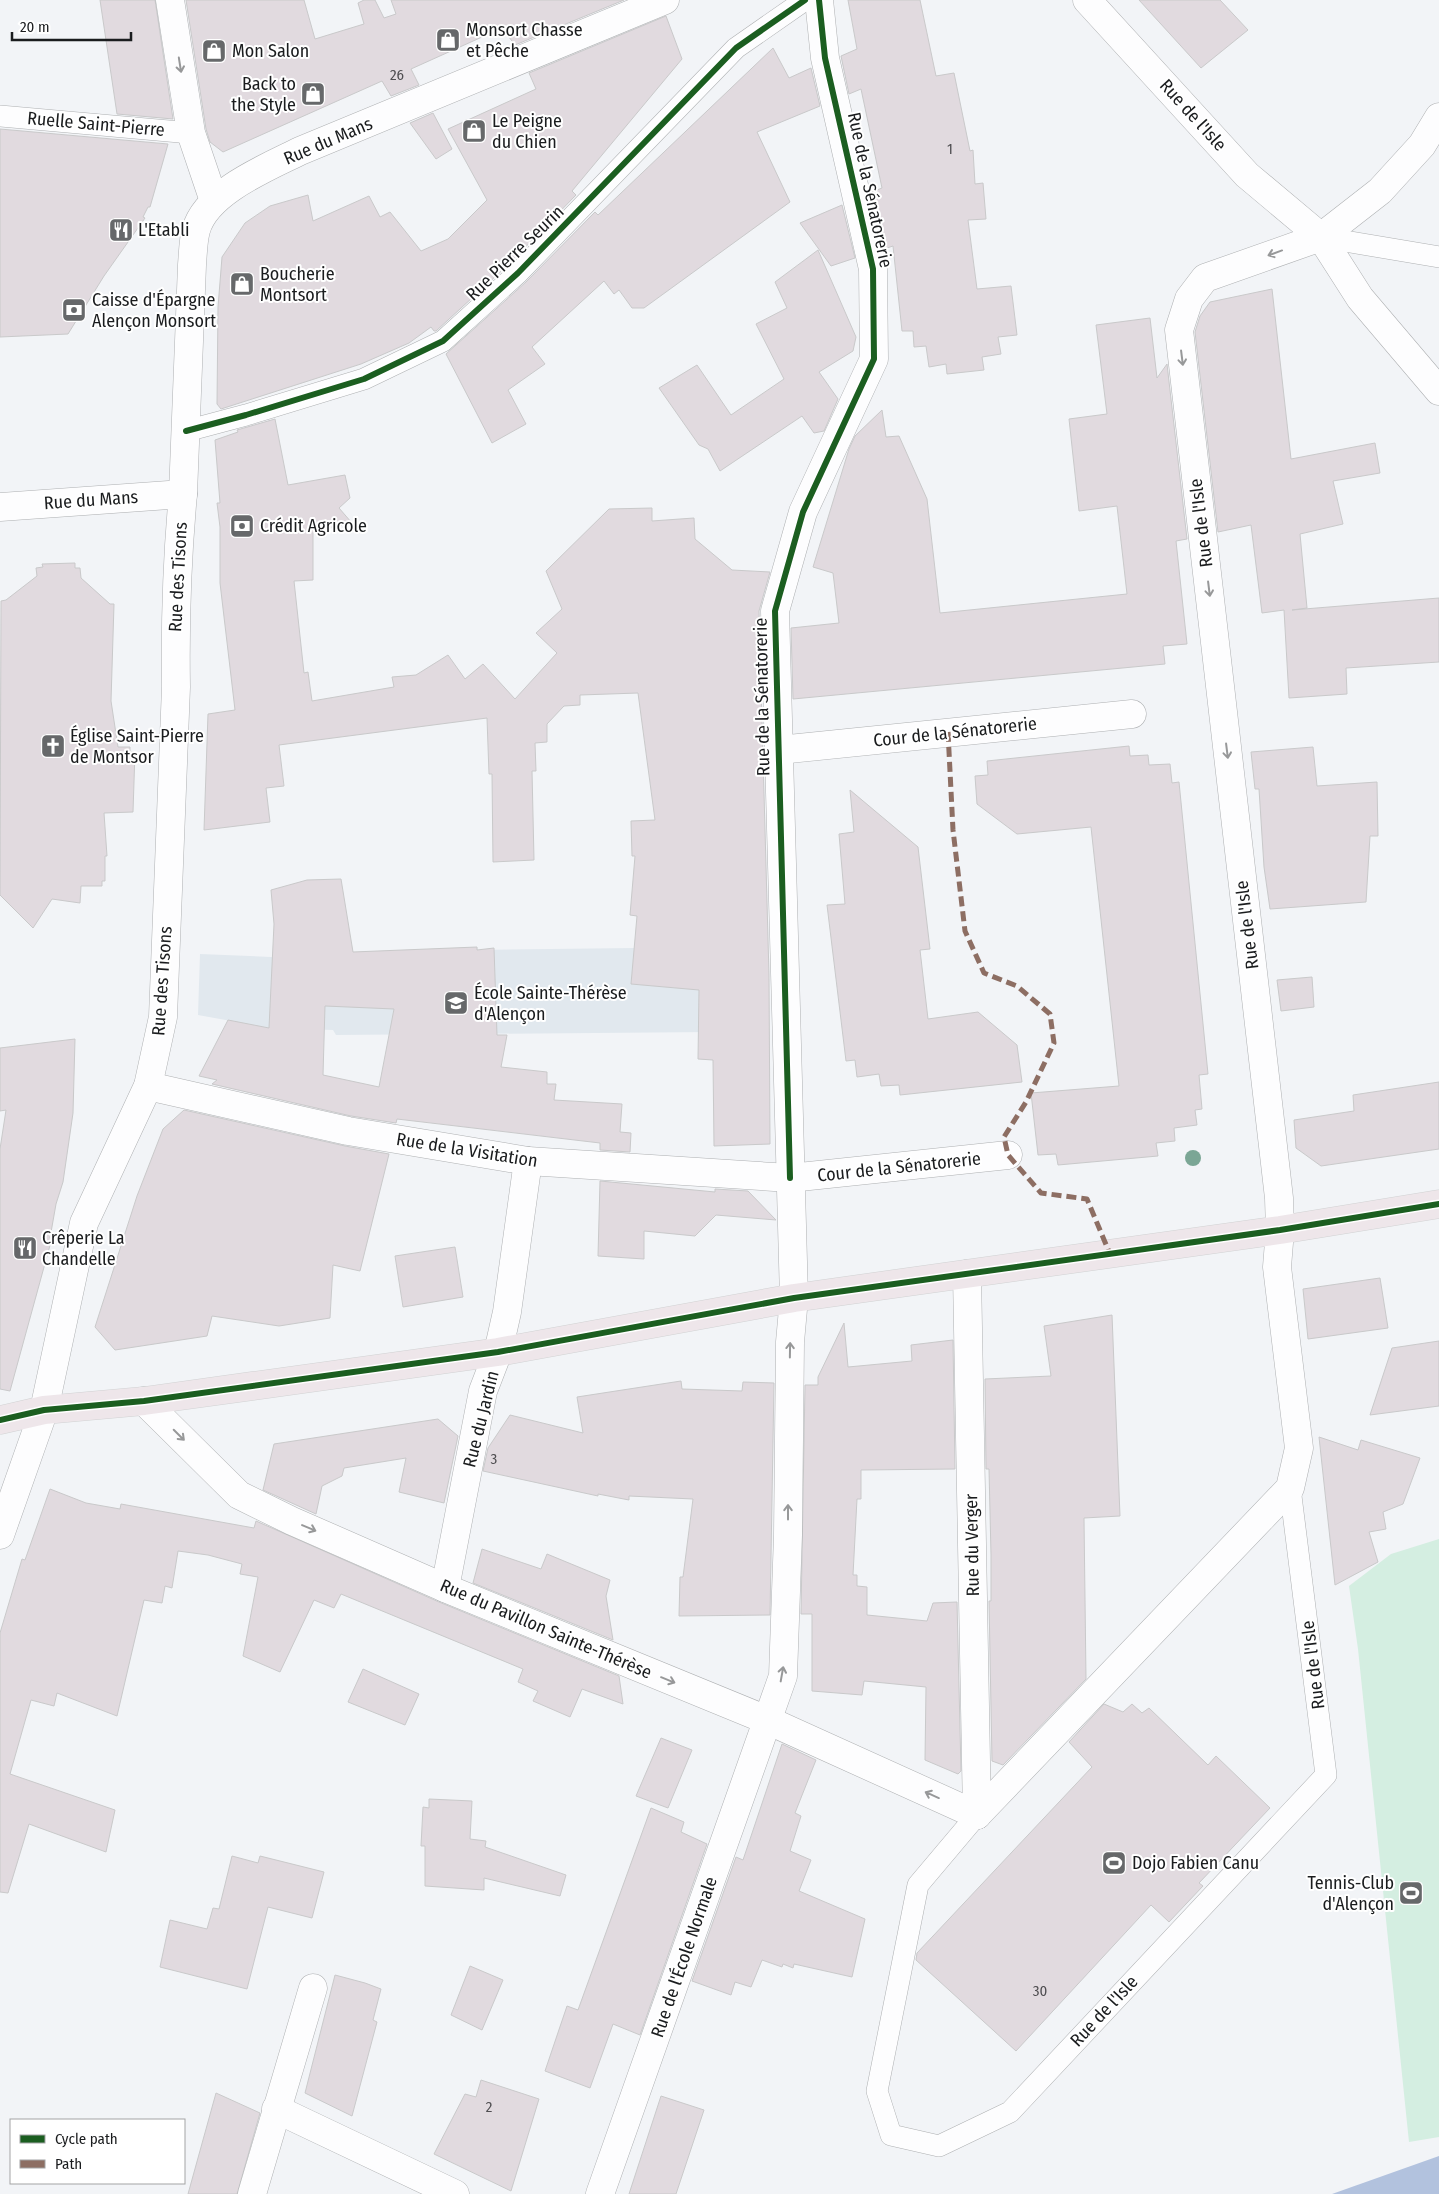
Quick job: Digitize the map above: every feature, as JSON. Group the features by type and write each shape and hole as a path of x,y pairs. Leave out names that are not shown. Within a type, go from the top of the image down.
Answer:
{"main road":[{"path":"0,1420 44,1410 144,1401 498,1352 794,1298 1280,1230 1439,1204"}],"street":[{"path":"170,0 191,133 214,201"},
{"name":"Rue du Mans","path":"186,431 192,265 196,228 214,201 246,178 300,151 665,0"},
{"name":"Rue de la Sénatorerie","path":"794,1298 775,611 803,512 874,359 874,269 825,58 819,0"},
{"name":"Rue de l'Isle","path":"1087,0 1247,175 1321,237"},
{"path":"1439,117 1422,145 1380,191 1321,237 1360,298 1439,391"},
{"name":"Rue de l'Isle","path":"1290,1488 1299,1448 1277,1267 1280,1230 1279,1198 1179,330 1190,299 1205,278 1321,237"},
{"name":"Rue des Tisons","path":"0,1535 44,1410 84,1223 148,1086 163,1017 176,688 175,628 184,494 186,431"},
{"name":"Rue du Mans","path":"0,504 184,494"},
{"name":"Cour de la Sénatorerie","path":"779,750 1132,714"},
{"name":"Rue de la Visitation","path":"148,1086 348,1131 528,1160 790,1178"},
{"name":"Cour de la Sénatorerie","path":"790,1178 1008,1155"},
{"name":"Rue du Jardin","path":"445,1588 483,1392 498,1352 507,1312 528,1160"},
{"name":"Rue du Verger","path":"967,1274 977,1815"},
{"name":"Rue de l'École Normale","path":"600,2194 783,1676 788,1535 790,1342 794,1298"},
{"name":"Rue du Pavillon Sainte-Thérèse","path":"144,1401 239,1495 292,1521 445,1588 767,1720 977,1815"},
{"path":"977,1815 1290,1488"},
{"path":"252,2194 313,1988"},
{"path":"276,2109 455,2194"}],"lane":[{"name":"Rue Pierre Seurin","path":"186,431 364,379 443,341 532,259 736,48 805,0"},
{"name":"Ruelle Saint-Pierre","path":"0,116 191,133"},
{"path":"1321,237 1439,257"},
{"name":"Rue de l'Isle","path":"977,1815 918,1885 877,2091 891,2135 939,2146 1010,2112 1326,1774 1290,1488"}],"shaded area":[{"name":"École Sainte-Thérèse d'Alençon","path":"477,947 478,950 634,948 631,984 714,991 712,1032 336,1035 333,1030 269,1028 198,1015 200,954 271,957"}],"green space":[{"name":"Tennis-Club d'Alençon","path":"1439,1539 1439,2137 1409,2142 1358,1649 1349,1586 1391,1554"}],"water":[{"path":"1439,2156 1439,2194 1332,2194"}],"building":[{"path":"100,0 155,0 173,119 117,114"},
{"path":"186,0 304,0 315,39 364,24 358,3 364,0 375,0 384,18 396,14 391,0 624,0 515,45 502,28 411,69 419,85 391,96 382,81 223,152 210,142 206,129"},
{"path":"848,0 920,0 936,76 954,73 970,151 973,150 975,184 983,183 986,219 968,220 977,289 1011,286 1017,335 998,337 1001,354 982,357 984,370 947,374 946,364 929,367 926,346 914,347 913,331 902,331 893,246 884,249 872,192 882,188 861,89 849,94 841,56 857,49"},
{"path":"1139,0 1220,0 1248,30 1201,68"},
{"path":"666,16 682,59 572,191 576,195 509,264 436,331 431,327 409,343 361,364 221,409 217,404 218,307 222,257 245,223 270,206 308,195 313,221 369,196 380,217 390,212 421,251 448,239 487,200 448,129 536,89 529,73"},
{"path":"773,48 789,78 811,68 820,106 757,132 790,202 644,308 632,308 619,290 614,294 604,281 532,347 545,364 508,390 526,424 492,443 446,354 526,282 595,212 598,215"},
{"path":"433,113 452,149 436,159 410,123"},
{"path":"0,129 168,144 150,207 148,207 143,217 145,218 104,276 68,334 0,337"},
{"path":"842,205 855,258 831,266 800,223"},
{"path":"818,250 856,337 853,351 819,372 838,399 824,431 814,433 802,416 720,471 708,449 699,445 659,388 697,365 731,415 784,379 756,324 787,308 775,282"},
{"path":"1272,289 1291,459 1375,443 1380,473 1333,481 1343,524 1300,534 1307,608 1292,610 1439,598 1439,662 1346,668 1347,694 1289,698 1284,610 1262,613 1251,525 1218,532 1195,332 1200,316 1210,302"},
{"path":"1150,318 1157,378 1167,364 1187,539 1176,541 1187,644 1163,646 1165,664 793,699 791,628 839,623 833,573 813,567 849,449 855,436 882,410 886,437 899,436 927,499 940,613 1127,594 1117,506 1079,511 1069,419 1107,414 1096,325"},
{"path":"275,419 288,485 345,475 350,498 339,508 352,523 313,532 313,580 294,581 304,673 308,672 312,701 394,687 392,677 416,675 448,655 465,679 483,664 515,699 557,653 536,633 562,609 546,571 609,509 652,508 652,521 694,518 695,539 732,570 770,572 759,611 769,975 770,1144 714,1146 713,1060 698,1059 699,990 631,984 637,916 630,915 635,856 632,856 631,821 655,820 638,693 580,695 580,705 564,706 547,724 547,742 535,743 536,771 532,771 534,860 493,862 492,774 489,774 487,718 279,745 284,786 266,788 270,822 204,830 208,714 235,710 220,583 220,527 217,503 220,503 215,440 238,432 237,430"},
{"name":"Église Saint-Pierre de Montsor","path":"75,563 75,568 80,568 81,578 110,604 114,604 111,701 118,747 130,747 130,752 135,752 133,812 104,813 107,856 105,856 105,881 102,881 102,886 81,886 80,903 52,899 33,928 0,895 1,601 6,600 37,576 36,568 43,567 42,564"},
{"path":"1129,746 1130,756 1148,755 1149,765 1170,764 1172,783 1179,782 1208,1074 1199,1075 1202,1109 1195,1110 1197,1125 1174,1128 1175,1141 1156,1143 1158,1156 1058,1165 1056,1154 1038,1155 1031,1093 1119,1086 1091,827 1017,834 977,804 975,776 988,775 987,761"},
{"path":"1313,747 1317,786 1377,782 1378,836 1370,836 1366,902 1270,909 1264,867 1259,789 1255,789 1251,752"},
{"path":"850,790 918,847 930,949 920,950 928,1019 978,1012 1017,1045 1022,1082 900,1095 899,1085 881,1086 879,1074 857,1077 855,1060 846,1061 827,905 845,904 839,834 854,832"},
{"path":"341,879 353,952 477,947 477,950 494,948 497,1035 507,1035 501,1067 547,1072 547,1084 556,1084 554,1100 622,1104 620,1132 631,1133 630,1152 600,1150 600,1143 397,1119 396,1123 351,1116 212,1084 217,1080 199,1076 228,1020 269,1028 274,924 271,890 307,880","holes":["325,1006 394,1009 379,1087 323,1075"]},
{"path":"1312,977 1314,1007 1281,1011 1277,980"},
{"path":"75,1039 73,1113 63,1182 56,1204 50,1238 52,1238 10,1391 0,1389 0,1149 6,1110 0,1111 0,1048"},
{"path":"1439,1082 1439,1149 1321,1166 1296,1148 1294,1120 1354,1111 1353,1095"},
{"path":"184,1110 389,1154 360,1271 333,1265 330,1318 279,1326 212,1316 207,1336 115,1350 95,1327 137,1196 163,1129"},
{"path":"600,1181 715,1192 715,1189 748,1191 776,1220 716,1215 695,1236 644,1231 644,1259 598,1256"},
{"path":"455,1247 463,1297 403,1307 395,1256"},
{"path":"1380,1278 1388,1328 1308,1339 1303,1289"},
{"path":"1112,1315 1120,1516 1084,1518 1086,1679 1003,1765 992,1761 989,1601 991,1601 991,1555 989,1469 986,1469 985,1379 1051,1376 1044,1326"},
{"path":"844,1323 848,1367 912,1361 911,1345 953,1340 955,1469 861,1470 861,1499 857,1499 853,1575 857,1575 857,1586 867,1587 867,1615 927,1621 933,1603 957,1602 961,1771 958,1774 925,1760 926,1687 864,1681 862,1695 812,1691 812,1614 801,1614 805,1385 818,1385 818,1377"},
{"path":"1439,1341 1439,1406 1370,1415 1392,1348"},
{"path":"681,1381 682,1389 742,1391 743,1382 774,1383 770,1615 679,1616 680,1577 683,1577 693,1499 629,1496 629,1500 598,1494 598,1496 483,1471 488,1448 510,1415 583,1433 577,1397"},
{"path":"438,1419 458,1436 444,1503 399,1492 406,1458 344,1468 342,1476 322,1486 316,1514 263,1490 274,1444"},
{"path":"1319,1437 1358,1450 1361,1440 1420,1458 1403,1504 1383,1512 1386,1529 1369,1532 1378,1562 1335,1585"},
{"path":"50,1489 86,1503 120,1509 121,1504 254,1528 256,1521 439,1602 619,1676 623,1704 582,1689 570,1717 533,1701 538,1691 518,1682 523,1669 341,1594 334,1608 314,1600 280,1672 243,1656 258,1577 240,1574 242,1564 208,1555 178,1551 172,1588 165,1586 162,1603 144,1600 117,1716 57,1693 54,1706 31,1700 10,1774 115,1810 106,1852 29,1824 8,1893 0,1892 0,1633 22,1559 25,1560"},
{"path":"482,1549 541,1569 547,1554 610,1580 606,1596 613,1640 473,1583"},
{"path":"363,1669 419,1694 405,1725 348,1702"},
{"name":"Dojo Fabien Canu","path":"1104,1704 1123,1712 1132,1704 1142,1713 1149,1708 1208,1765 1216,1756 1270,1808 1199,1883 1203,1886 1169,1922 1151,1905 1016,2051 916,1960 917,1953 1092,1767 1069,1742"},
{"path":"661,1738 692,1750 668,1808 636,1796"},
{"path":"782,1744 816,1760 795,1813 801,1816 790,1851 811,1860 799,1891 865,1919 852,1977 794,1964 793,1968 783,1964 782,1967 762,1960 751,1987 735,1982 731,1995 692,1981 736,1857 743,1860"},
{"path":"429,1799 472,1801 470,1839 486,1841 485,1847 566,1875 560,1896 484,1878 484,1890 425,1886 425,1846 421,1846 423,1807 429,1808"},
{"path":"651,1808 684,1822 681,1832 707,1844 640,2035 613,2024 590,2088 545,2071 567,2006 578,2010"},
{"path":"232,1856 258,1863 260,1856 324,1872 312,1918 268,1907 247,1989 160,1967 170,1920 207,1929 213,1908 219,1909"},
{"path":"470,1966 503,1980 482,2030 451,2015"},
{"path":"335,1975 381,1989 373,2020 377,2022 352,2116 305,2093"},
{"path":"481,2080 539,2099 511,2191 434,2154 465,2094 476,2097"},
{"path":"216,2093 260,2113 237,2194 188,2194"},
{"path":"661,2096 704,2110 676,2194 629,2194"}],"marked path":[{"path":"948,732 953,830 965,931 984,973 1017,986 1050,1014 1054,1043 1026,1102 1004,1137 1008,1155 1041,1193 1087,1199 1110,1254"}],"cycle path":[{"path":"186,431 364,379 443,341 518,273 736,48 805,0"},
{"path":"790,1178 775,611 803,512 874,359 873,269 825,58 819,0"},
{"path":"0,1420 44,1410 144,1401 498,1352 794,1298 1280,1230 1439,1204"}],"place":[{"name":"Monsort Chasse et Pêche","path":"448,40"},
{"name":"Mon Salon","path":"214,51"},
{"name":"Back to the Style","path":"313,94"},
{"name":"Le Peigne du Chien","path":"474,131"},
{"name":"L'Etabli","path":"121,230"},
{"name":"Boucherie Montsort","path":"242,284"},
{"name":"Caisse d'Épargne Alençon Monsort","path":"74,310"},
{"name":"Crédit Agricole","path":"242,526"},
{"name":"Église Saint-Pierre de Montsor","path":"53,746"},
{"name":"École Sainte-Thérèse d'Alençon","path":"456,1003"},
{"name":"Crêperie La Chandelle","path":"25,1248"},
{"name":"Dojo Fabien Canu","path":"1114,1863"},
{"name":"Tennis-Club d'Alençon","path":"1411,1893"}]}
